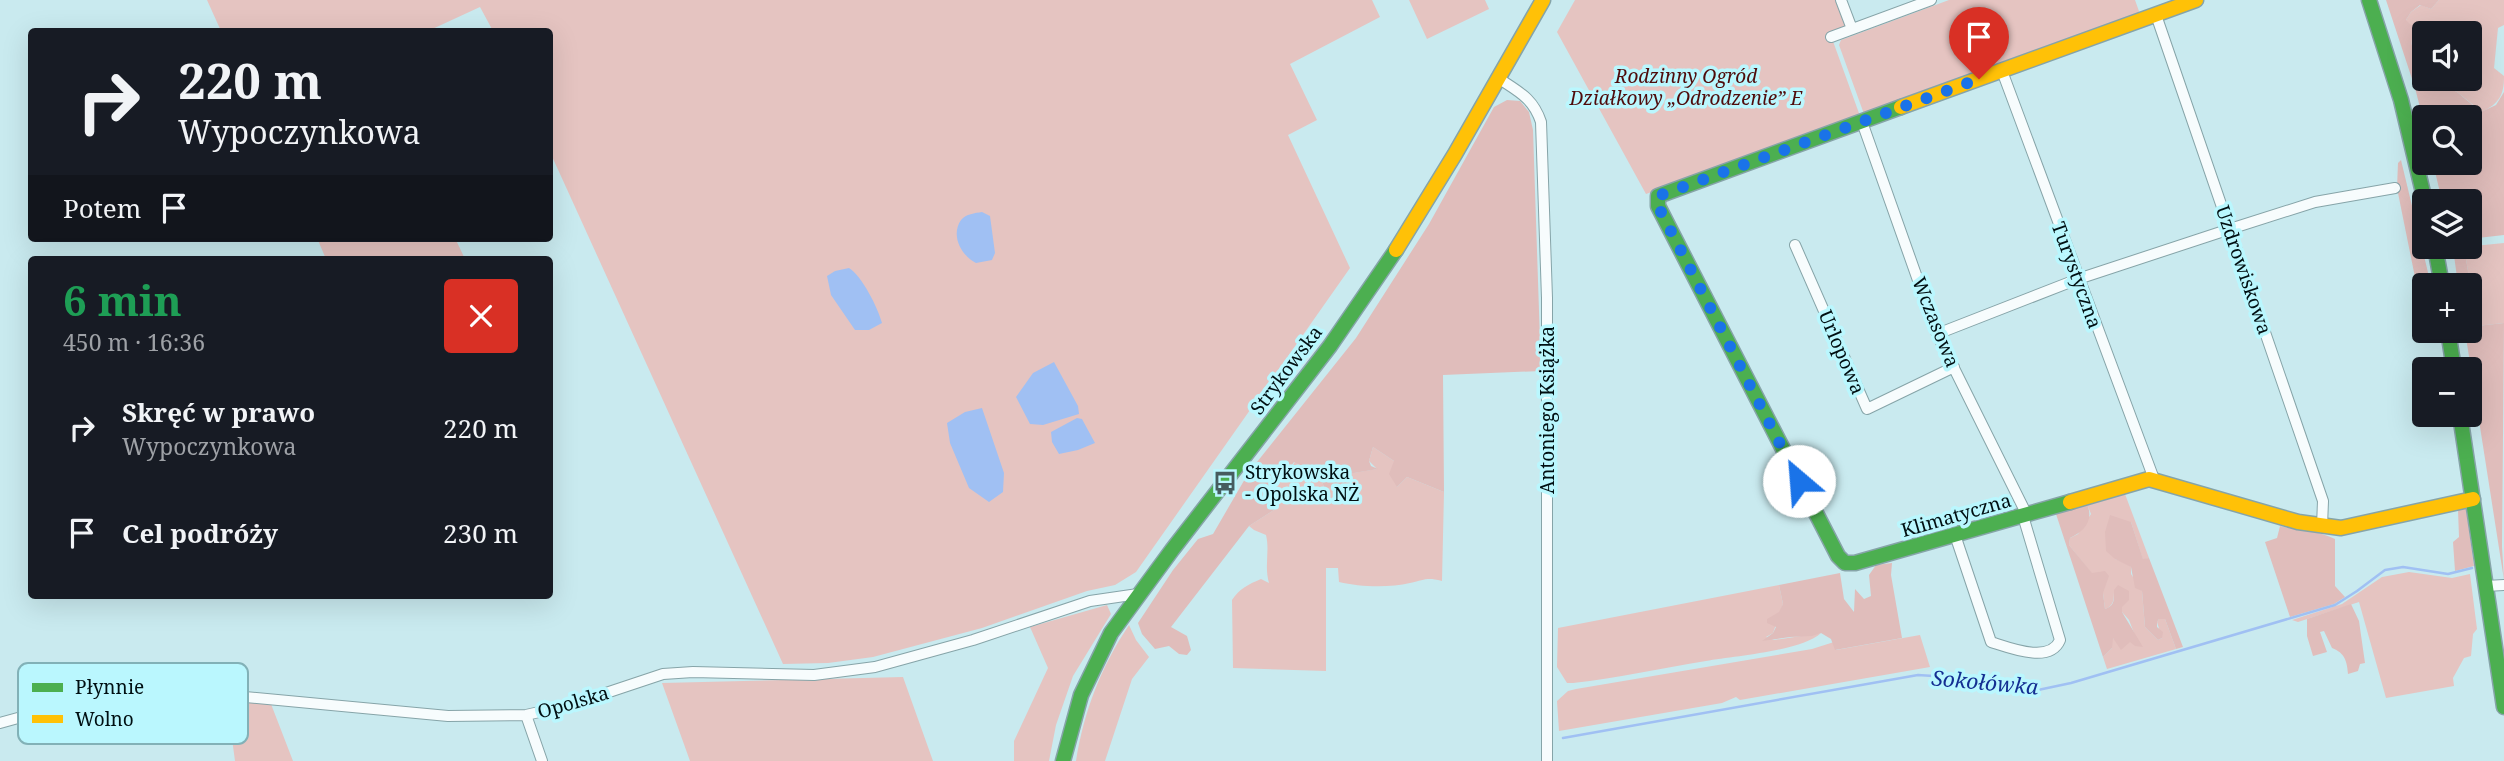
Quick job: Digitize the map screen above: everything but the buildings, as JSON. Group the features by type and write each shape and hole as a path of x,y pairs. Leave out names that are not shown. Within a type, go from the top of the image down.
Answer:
{"street":[{"name":"Strykowska","path":"1063,761 1076,706 1111,633 1359,306 1420,212 1543,0"},
{"path":"1841,0 1852,29"},
{"path":"1831,37 1931,0"},
{"path":"1862,122 2196,0"},
{"path":"2369,0 2402,103 2423,189"},
{"name":"Uzdrowiskowa","path":"2156,15 2323,501 2322,526"},
{"name":"Turystyczna","path":"2002,71 2154,479"},
{"name":"Antoniego Książka","path":"1498,78 1536,107 1541,122 1547,339 1547,761"},
{"name":"Klimatyczna","path":"1862,122 1661,194 1657,199 1693,275 1842,560 1856,563 2154,479"},
{"name":"Wczasowa","path":"1862,122 1937,334 2025,516 2060,640 2059,645 2042,653 1991,642 1955,535"},
{"path":"1937,334 2078,279 2230,229 2315,202 2395,188"},
{"name":"Urlopowa","path":"1795,245 1867,409 1954,367"},
{"path":"2462,427 2504,708"},
{"path":"2154,479 2298,522 2350,528 2473,499"},
{"path":"2486,586 2504,585"},
{"name":"Opolska","path":"248,697 448,716 526,715 570,705 663,674 693,672 814,675 875,667 973,640 1090,601 1139,594"},
{"path":"526,715 542,761"},
{"name":"Opolska","path":"0,723 18,718"}],"green space":[{"path":"207,0 1372,0 1380,17 1290,64 1317,120 1288,135 1350,268 1136,572 1115,585 1087,591 982,628 873,657 828,663 783,664 553,159 553,28 491,28 480,7 434,28 220,28"},
{"path":"1409,0 1485,0 1489,9 1427,39"},
{"name":"Rodzinny Ogród Działkowy „Odrodzenie” E","path":"1575,0 1836,0 1846,26 1830,33 1860,116 1646,194 1557,32"},
{"path":"1949,0 2135,0 2140,14 1864,114 1839,45 1841,40"},
{"path":"2439,0 2504,0 2504,25 2498,28 2494,68 2504,76 2503,89 2496,102 2482,112 2482,105 2473,105 2455,91 2482,91 2482,21 2412,21 2412,46 2406,20 2411,12 2421,5 2431,9"},
{"path":"319,242 457,242 464,256 325,256"},
{"path":"2504,243 2504,323 2482,325 2482,273 2468,273 2466,259 2482,259 2482,245"},
{"path":"1373,447 1394,461 1397,487 1407,477 1444,492 1442,581 1429,579 1393,586 1356,585 1339,582 1338,568 1326,568 1326,671 1233,668 1232,600 1241,590 1261,579 1269,583 1266,535 1249,526 1274,510 1276,488 1295,462 1319,475 1325,489 1347,474 1377,469 1369,461"},
{"path":"2125,494 2149,558 2143,560 2131,522 2115,559 2131,567 2131,574 2142,591 2145,627 2158,640 2162,638 2157,622 2159,619 2165,619 2176,649 2107,669 2103,657 2112,648 2112,638 2130,642 2136,638 2114,590 2112,604 2105,609 2098,573 2092,574 2069,545 2070,538 2078,534 2091,514 2087,504"},
{"path":"2409,572 2452,578 2470,574 2477,629 2473,634 2471,656 2464,658 2453,678 2454,686 2386,698 2359,602 2298,622 2292,620 2342,604 2382,577"},
{"path":"1779,585 1783,604 1773,633 1766,637 1774,640 1821,633 1799,644 1767,652 1590,681 1567,683 1557,667 1558,628"},
{"path":"1107,605 1111,614 1073,676 1056,725 1049,761 1014,761 1014,741 1048,668 1030,627"},
{"path":"1129,625 1149,657 1132,679 1105,761 1076,761 1095,690"},
{"path":"1920,635 1930,667 1740,700 1736,697 1722,703 1559,731 1557,701 1568,691 1812,649 1834,642 1836,650"},
{"path":"903,677 933,761 690,761 662,683"},
{"path":"248,702 271,704 293,761 235,761 233,744 248,744"}],"shaded area":[{"path":"2386,0 2439,0 2431,9 2420,5 2406,20 2412,26 2412,79"},
{"path":"2416,91 2455,91 2473,105 2419,105"},
{"path":"2504,92 2504,235 2482,238 2482,189 2439,189 2436,175 2482,175 2482,112 2496,105"},
{"path":"1507,100 1520,101 1529,112 1533,130 1541,371 1443,375 1444,492 1407,477 1397,487 1389,474 1394,461 1373,447 1369,461 1371,466 1378,469 1348,474 1347,483 1325,489 1319,475 1294,462 1276,488 1274,510 1249,526 1171,627 1187,636 1191,650 1187,655 1179,654 1169,646 1155,649 1142,634 1138,623 1173,570 1198,539 1213,534 1249,472 1356,338 1429,224 1494,107"},
{"path":"2401,160 2412,206 2412,259 2425,259 2428,273 2414,273 2397,188 2398,163"},
{"path":"2454,259 2466,259 2468,273 2456,273"},
{"path":"2504,323 2504,580 2480,427 2482,357 2469,357 2467,343 2482,343 2482,325"},
{"path":"2087,504 2089,520 2080,532 2070,538 2069,545 2092,573 2105,571 2109,576 2103,593 2105,609 2112,604 2114,590 2118,585 2129,591 2129,600 2122,607 2122,612 2143,647 2130,642 2121,650 2113,638 2112,648 2103,657 2056,514"},
{"path":"2466,509 2474,566 2455,571 2453,542 2459,537 2458,510"},
{"path":"2110,515 2131,522 2143,559 2149,558 2183,647 2176,649 2165,619 2159,619 2157,622 2157,627 2163,632 2162,638 2158,640 2145,627 2142,591 2135,588 2131,567 2106,551 2105,532"},
{"path":"2280,526 2315,532 2335,539 2335,586 2345,597 2334,604 2290,617 2265,542 2277,538"},
{"path":"1892,563 1891,575 1902,638 1835,650 1831,639 1821,633 1762,641 1773,633 1776,627 1767,623 1767,619 1779,612 1783,604 1779,585 1840,573 1844,599 1854,612 1855,589 1864,599 1871,596 1869,575 1876,565"},
{"path":"2351,604 2359,621 2365,663 2360,664 2358,671 2348,674 2344,658 2332,648 2324,631 2320,632 2327,652 2313,656 2307,636 2307,619"}],"water":[{"path":"982,212 990,216 995,253 992,260 976,263 962,251 957,232 963,218"},
{"path":"849,268 864,285 882,323 869,330 855,330 831,295 827,276"},
{"path":"1054,362 1078,406 1079,414 1043,425 1030,424 1016,397 1033,373"},
{"path":"982,408 1004,473 1003,492 989,502 969,488 950,443 947,423 965,412"},
{"path":"1077,418 1082,419 1095,443 1059,454 1052,442 1051,432"}],"waterway":[{"name":"Sokołówka","path":"1563,738 1918,675 1965,678 2038,690 2071,683 2335,605 2385,570 2403,567 2448,574 2472,568"}],"traffic: fast":[{"path":"2369,0 2401,100 2422,189"},
{"path":"1901,107 1658,196 1658,206 1838,556 1845,563 1855,563 2070,502"},
{"path":"1063,761 1081,695 1111,633 1330,346 1396,250"},
{"path":"2437,259 2440,273"},
{"path":"2450,343 2452,357"},
{"path":"2462,427 2504,707"}],"traffic: slow":[{"path":"1396,250 1455,154 1543,0"},
{"path":"1901,107 2196,0"},
{"path":"2070,502 2149,479 2298,522 2341,528 2473,499"}],"place":[{"name":"Strykowska - Opolska NŻ","path":"1225,483"}],"route":[{"path":"1799,481 1658,206 1658,196 1979,79"}]}
